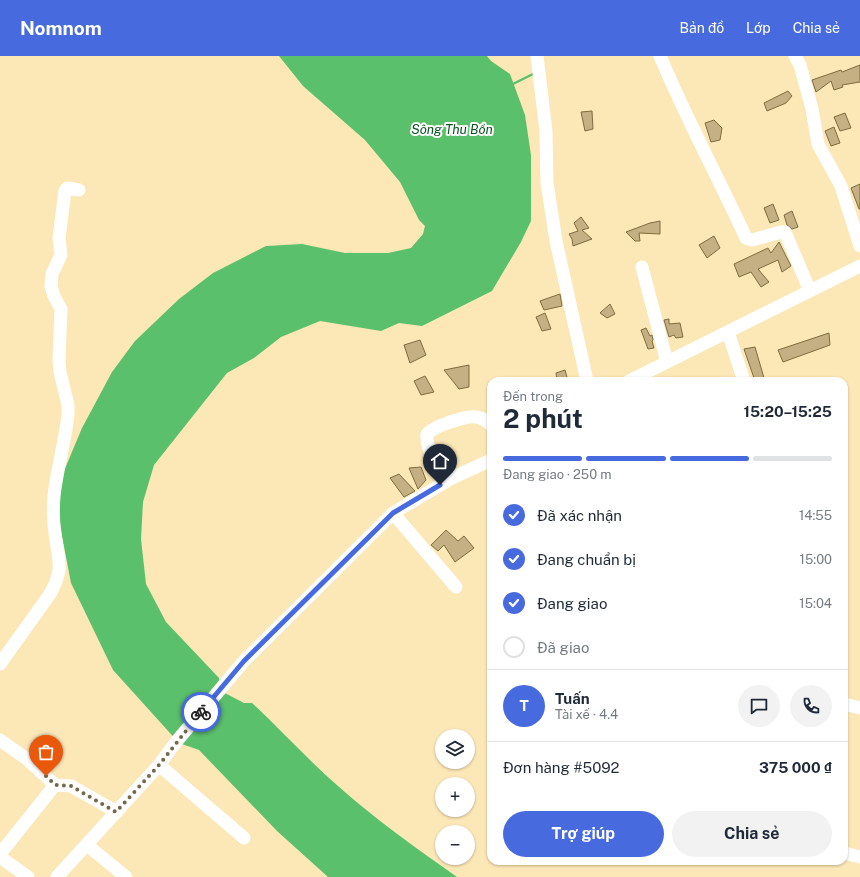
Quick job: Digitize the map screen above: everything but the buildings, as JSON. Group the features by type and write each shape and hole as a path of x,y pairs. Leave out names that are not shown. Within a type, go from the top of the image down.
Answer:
{"street":[{"path":"537,56 546,131 548,183 555,234 586,377"},
{"path":"660,56 680,104 746,238 752,240 785,232 810,290"},
{"path":"798,57 812,109 818,144 841,186 860,246"},
{"path":"0,664 50,594 59,572 60,555 54,519 54,496 68,415 59,360 61,310 54,296 51,281 52,274 61,255 59,238 65,191 67,188 79,190"},
{"path":"637,377 860,266"},
{"path":"642,267 668,362"},
{"path":"728,332 743,377"},
{"path":"452,478 448,472 438,465 434,459 427,434 436,428 475,417 484,419 487,422"},
{"path":"57,877 159,765 176,742 244,661 393,513 452,478 487,462"},
{"path":"393,513 456,587"},
{"path":"848,705 860,708"},
{"path":"0,740 27,759 55,785 71,786 116,812"},
{"path":"159,765 244,838"},
{"path":"0,854 55,785"},
{"path":"87,845 126,877"},
{"path":"848,854 860,857"},
{"path":"0,857 28,877"}],"water":[{"name":"Sông Thu Bồn","path":"279,56 487,56 491,61 510,74 525,115 531,155 531,221 521,242 492,291 422,326 399,323 381,331 320,321 281,337 254,358 227,373 154,465 143,502 141,539 146,584 166,622 219,678 221,691 244,703 252,703 316,766 366,810 435,861 435,865 440,865 457,877 328,877 277,831 199,750 179,743 113,670 71,583 57,510 64,471 82,428 112,372 135,341 179,299 213,273 266,246 302,244 345,253 388,253 411,248 423,234 425,226 419,220 400,182 365,140 303,86"}],"waterway":[{"path":"511,85 535,73"}],"way so far":[{"path":"46,776 55,785 71,786 116,812 159,765 201,712"}],"route":[{"path":"201,712 244,661 393,513 440,485"}]}
